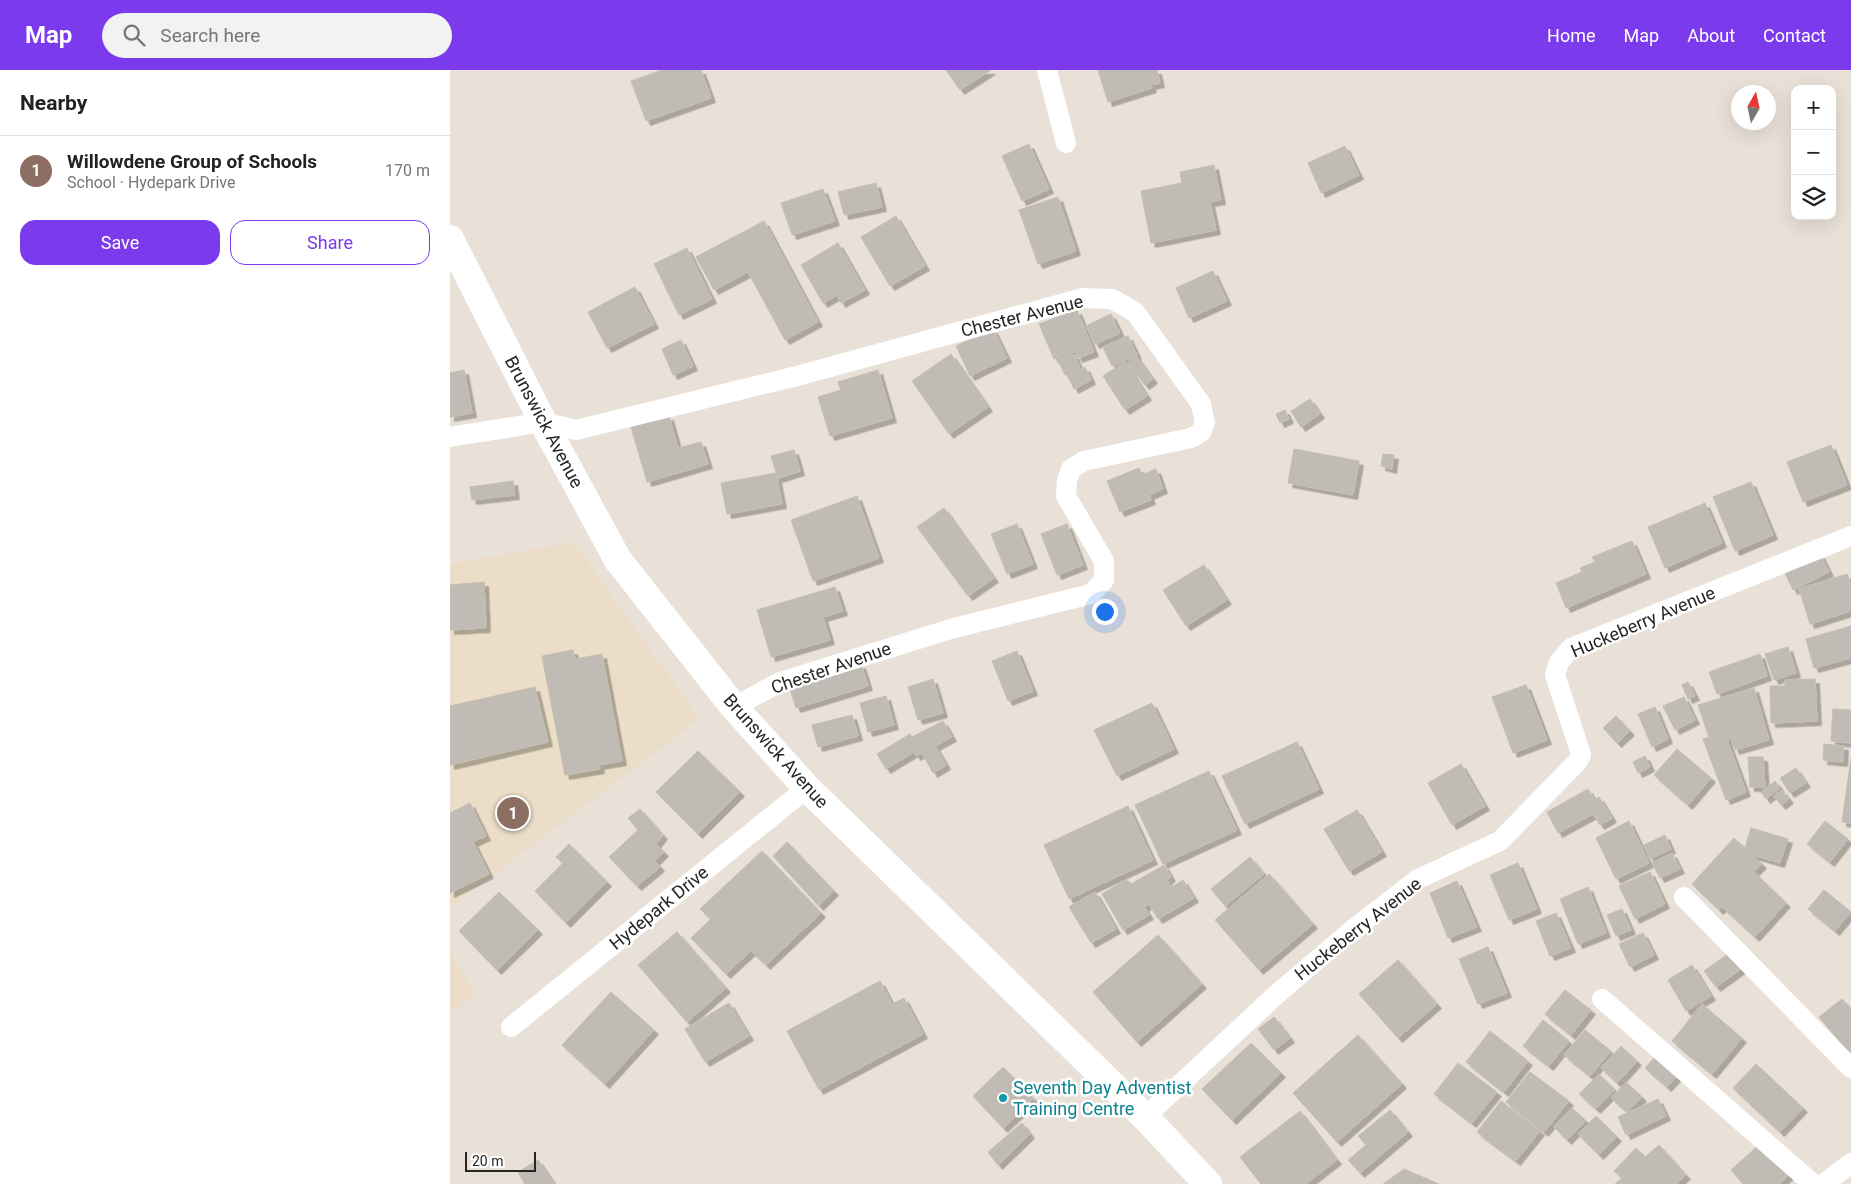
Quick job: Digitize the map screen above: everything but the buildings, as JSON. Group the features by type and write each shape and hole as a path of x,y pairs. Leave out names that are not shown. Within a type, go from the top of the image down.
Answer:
{"main road":[{"name":"Brunswick Avenue","path":"450,239 543,422 618,560 734,707 807,788 1145,1117 1208,1184"}],"street":[{"path":"1047,70 1066,143"},
{"name":"Chester Avenue","path":"543,422 576,430 798,376 1083,298 1112,298 1135,312 1201,404 1205,423 1201,432 1191,438 1084,461 1071,469 1067,481 1066,496 1104,561 1104,580 1091,594 954,628 780,682 734,707"},
{"path":"450,437 543,422"},
{"name":"Huckeberry Avenue","path":"1145,1117 1277,994 1351,931 1418,879 1500,842 1578,761 1581,755 1580,748 1555,675 1559,662 1571,648 1851,536"},
{"name":"Hydepark Drive","path":"511,1027 807,788"},
{"path":"1684,897 1851,1068"},
{"path":"1602,999 1813,1184"},
{"path":"1824,1184 1851,1163"}],"shaded area":[{"path":"574,542 700,719 450,907 450,564"},
{"path":"450,951 475,994 450,1013"}],"place":[{"name":"Willowdene Group of Schools","path":"513,813"},
{"name":"Seventh Day Adventist Training Centre","path":"1003,1098"}]}
